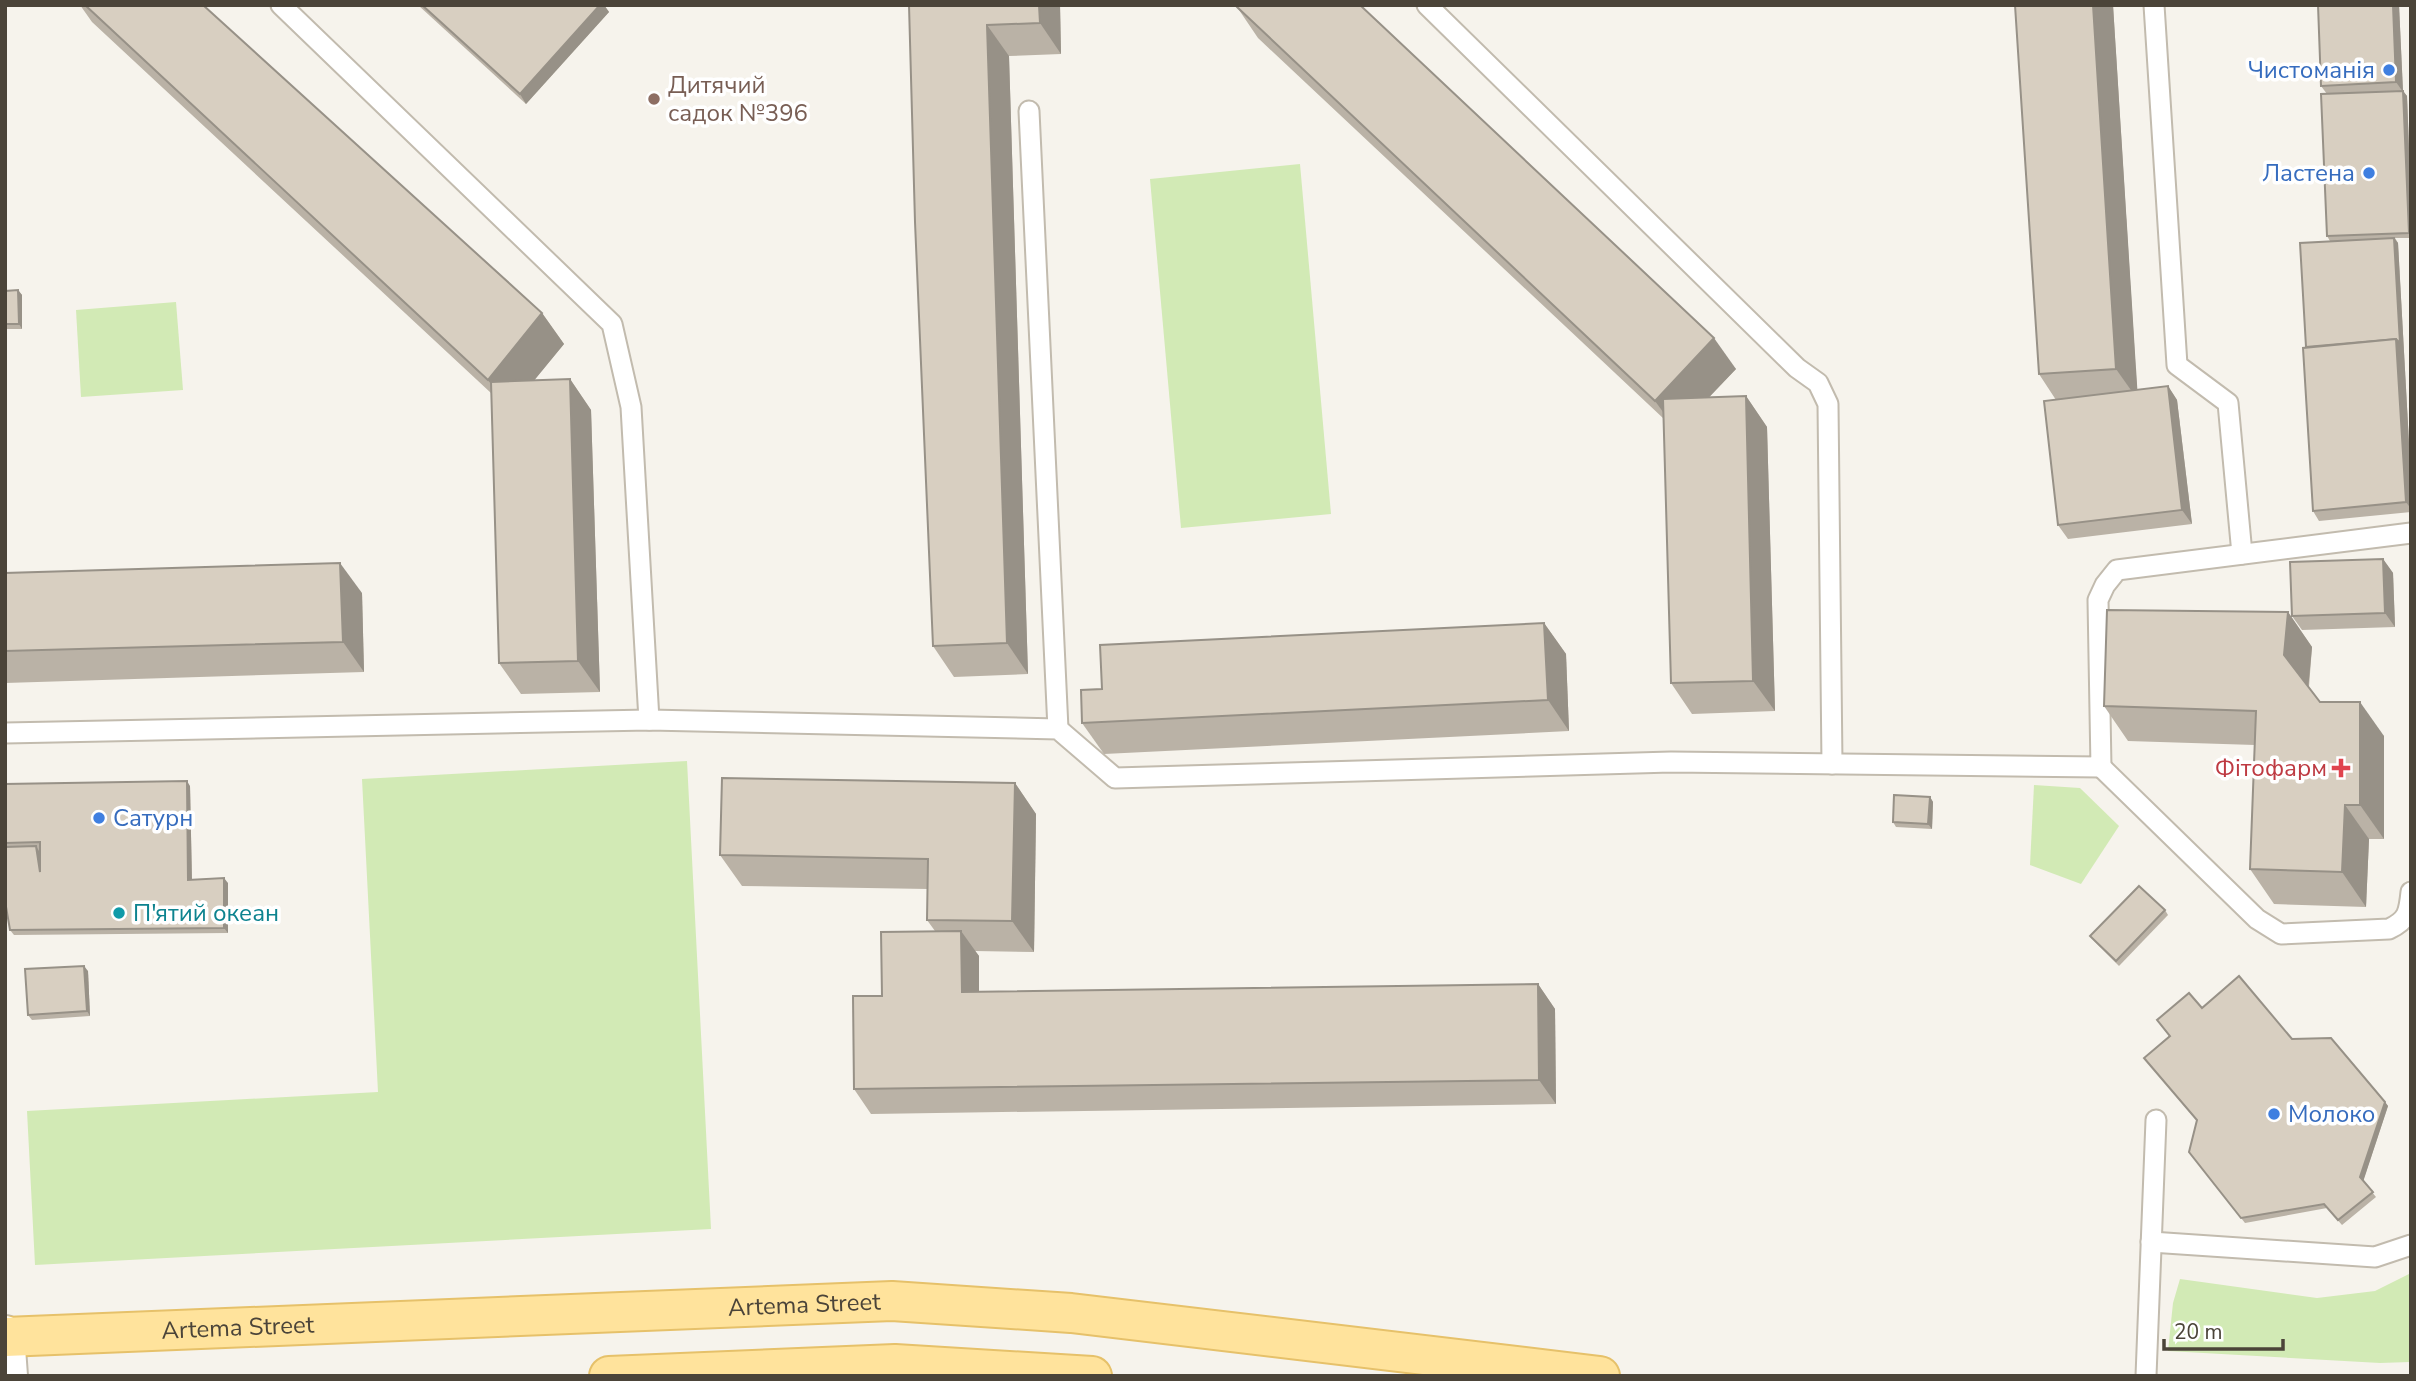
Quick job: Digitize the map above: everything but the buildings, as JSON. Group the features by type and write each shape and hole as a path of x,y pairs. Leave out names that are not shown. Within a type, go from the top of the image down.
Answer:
{"main road":[{"name":"Artema Street","path":"5,1336 892,1301 1071,1313 1600,1376"},
{"path":"609,1376 895,1364 1092,1376"}],"street":[{"path":"5,1336 8,1376"}],"lane":[{"path":"282,5 612,324 631,407 649,720"},
{"path":"1427,5 1797,368 1818,383 1828,404 1832,764"},
{"path":"2154,5 2177,365 2228,403 2242,554"},
{"path":"1030,111 1058,729"},
{"path":"2101,767 2098,600 2105,585 2117,570 2411,533"},
{"path":"5,733 649,720 1058,729 1115,778 1671,762 2101,767 2258,919 2281,934 2389,929 2402,923 2408,915 2411,892"},
{"path":"2146,1376 2156,1120"},
{"path":"2151,1242 2375,1257 2411,1244"}],"green space":[{"path":"1300,164 1331,514 1181,528 1150,179"},
{"path":"176,302 183,390 81,397 76,310"},
{"path":"687,761 711,1229 35,1265 27,1111 378,1092 362,779"},
{"path":"2034,785 2080,788 2119,826 2081,884 2030,865"},
{"path":"2411,1273 2410,1362 2380,1363 2168,1351 2173,1303 2180,1279 2317,1298 2375,1291"}],"place":[{"name":"Чистоманія","path":"2389,70"},
{"name":"Дитячий садок №396","path":"654,99"},
{"name":"Ластена","path":"2369,173"},
{"name":"Фітофарм","path":"2341,768"},
{"name":"Сатурн","path":"99,818"},
{"name":"П'ятий океан","path":"119,913"},
{"name":"Молоко","path":"2274,1114"}]}
